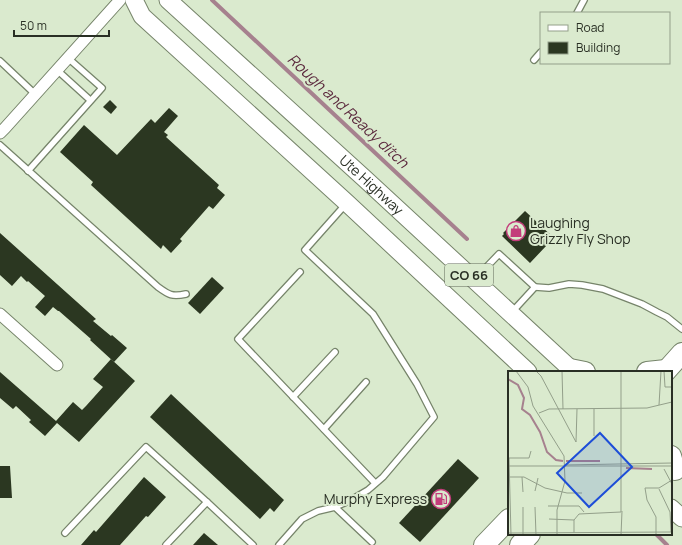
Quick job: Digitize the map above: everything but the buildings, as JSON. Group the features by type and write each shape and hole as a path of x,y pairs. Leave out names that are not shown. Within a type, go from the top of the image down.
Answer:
{"highway":[{"path":"662,371 682,353"},
{"path":"484,545 508,520"},
{"path":"520,545 529,535"}],"main road":[{"name":"CO 66","path":"134,0 142,16 347,203 527,371"},
{"name":"Ute Highway","path":"168,0 475,280 510,314 576,371"},
{"path":"672,509 682,518"}],"street":[{"path":"0,133 120,0"},
{"path":"0,314 57,365"}],"lane":[{"path":"578,12 584,0"},
{"path":"534,60 540,53"},
{"path":"28,171 102,88 68,58"},
{"path":"0,61 35,94"},
{"path":"57,70 90,100"},
{"path":"0,145 158,287 168,295 176,296 186,294"},
{"path":"279,545 302,519 318,511 335,507 351,500 368,490 383,477 434,417 417,384 373,314 305,250 347,203"},
{"path":"475,280 499,254 535,288 549,288 569,284 603,289 642,304 667,317 682,329"},
{"path":"300,272 238,339 375,483"},
{"path":"510,314 535,288"},
{"path":"293,397 335,352"},
{"path":"324,429 366,382"},
{"path":"65,533 146,447 253,545"},
{"path":"166,545 206,502"},
{"path":"335,507 372,542"}],"waterway":[{"name":"Rough and Ready ditch","path":"212,0 467,239"},
{"name":"Rough and Ready ditch","path":"657,535 667,545"}],"place":[{"name":"Laughing Grizzly Fly Shop","path":"516,231"},
{"name":"Murphy Express","path":"441,499"}]}
